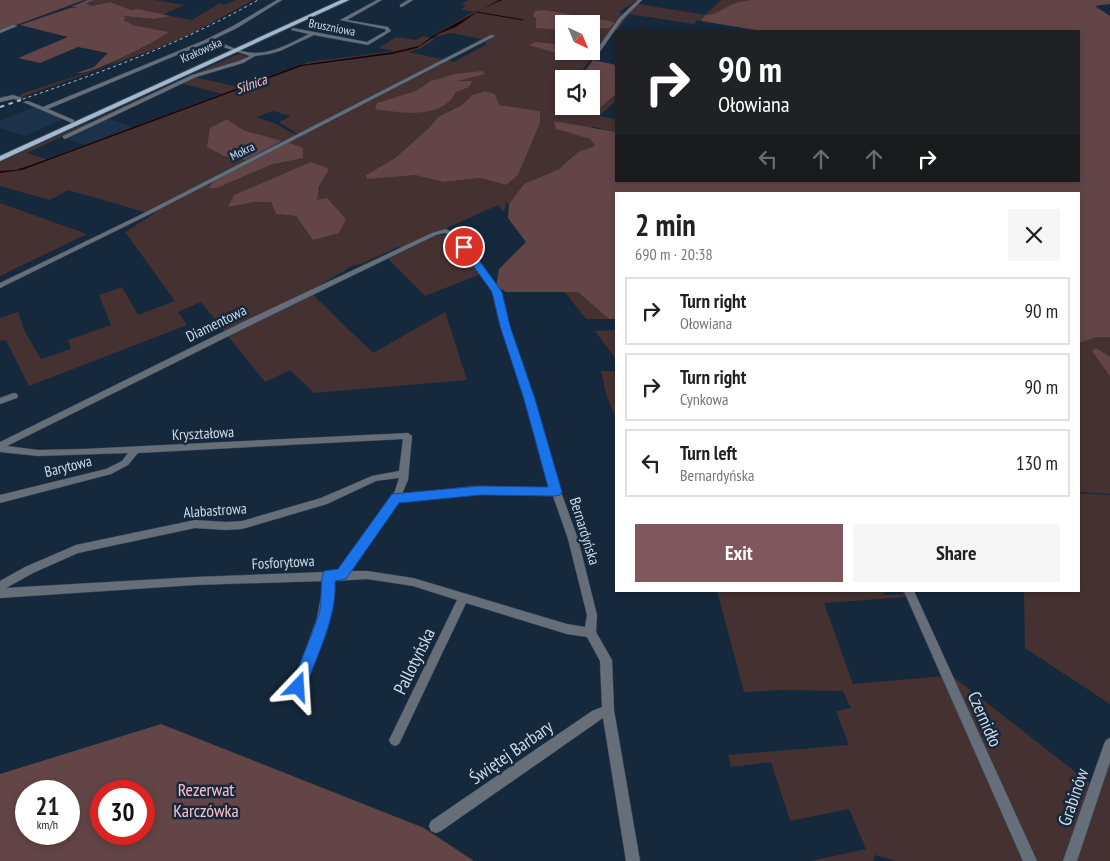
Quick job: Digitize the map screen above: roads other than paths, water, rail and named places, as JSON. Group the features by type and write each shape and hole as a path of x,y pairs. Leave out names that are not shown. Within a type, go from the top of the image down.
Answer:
{"main road":[{"name":"Krakowska","path":"0,158 85,120 338,0"},
{"name":"Krakowska","path":"0,154 346,0"}],"street":[{"name":"Krakowska","path":"44,110 207,41 235,27 280,0"},
{"name":"Bruszniowa","path":"293,29 368,44 389,29 342,20 380,0"},
{"path":"401,6 411,0"},
{"path":"600,48 608,39 615,23 640,0"},
{"path":"0,32 15,26"},
{"name":"Krakowska","path":"65,137 194,76 241,62 253,56 269,54 314,33"},
{"name":"Mokra","path":"0,286 142,216 493,36"},
{"path":"207,41 253,56"},
{"path":"0,100 11,97 19,98"},
{"path":"26,102 72,121"},
{"path":"85,120 95,122"},
{"name":"Diamentowa","path":"0,448 250,322 434,234 446,231"},
{"name":"Bernardyńska","path":"446,231 457,236 497,292 505,326 530,399 556,492 572,539 592,615 590,633"},
{"path":"0,401 14,396"},
{"name":"Kryształowa","path":"0,448 38,453 408,436 404,474"},
{"name":"Barytowa","path":"0,499 108,472 125,463 135,450"},
{"path":"342,574 396,498 404,474"},
{"name":"Alabastrowa","path":"0,586 29,570 76,549 194,524 242,525 324,501 375,478 404,474"},
{"path":"396,498 480,490 556,492"},
{"name":"Fosforytowa","path":"0,593 342,574 367,575 401,579 567,629 590,633"},
{"path":"298,687 326,612 329,596 328,575"},
{"name":"Czernidło","path":"909,592 1030,861"},
{"name":"Pallotyńska","path":"395,740 464,597"},
{"path":"590,633 606,660 608,710 633,861"},
{"name":"Świętej Barbary","path":"436,826 596,714 608,710"},
{"name":"Grabinów","path":"1070,861 1110,744"}],"water":[{"name":"Silnica","path":"479,11 456,27 438,34 417,48 392,54 302,66 22,170 0,173 0,171 16,170 34,164 300,65 393,52 419,46 434,35"}],"waterway":[{"path":"477,12 523,20"}],"railway":[{"path":"17,101 79,80 170,44 258,0"},
{"path":"0,107 21,100"}],"park label":[{"name":"Rezerwat Karczówka","path":"206,800"}]}
